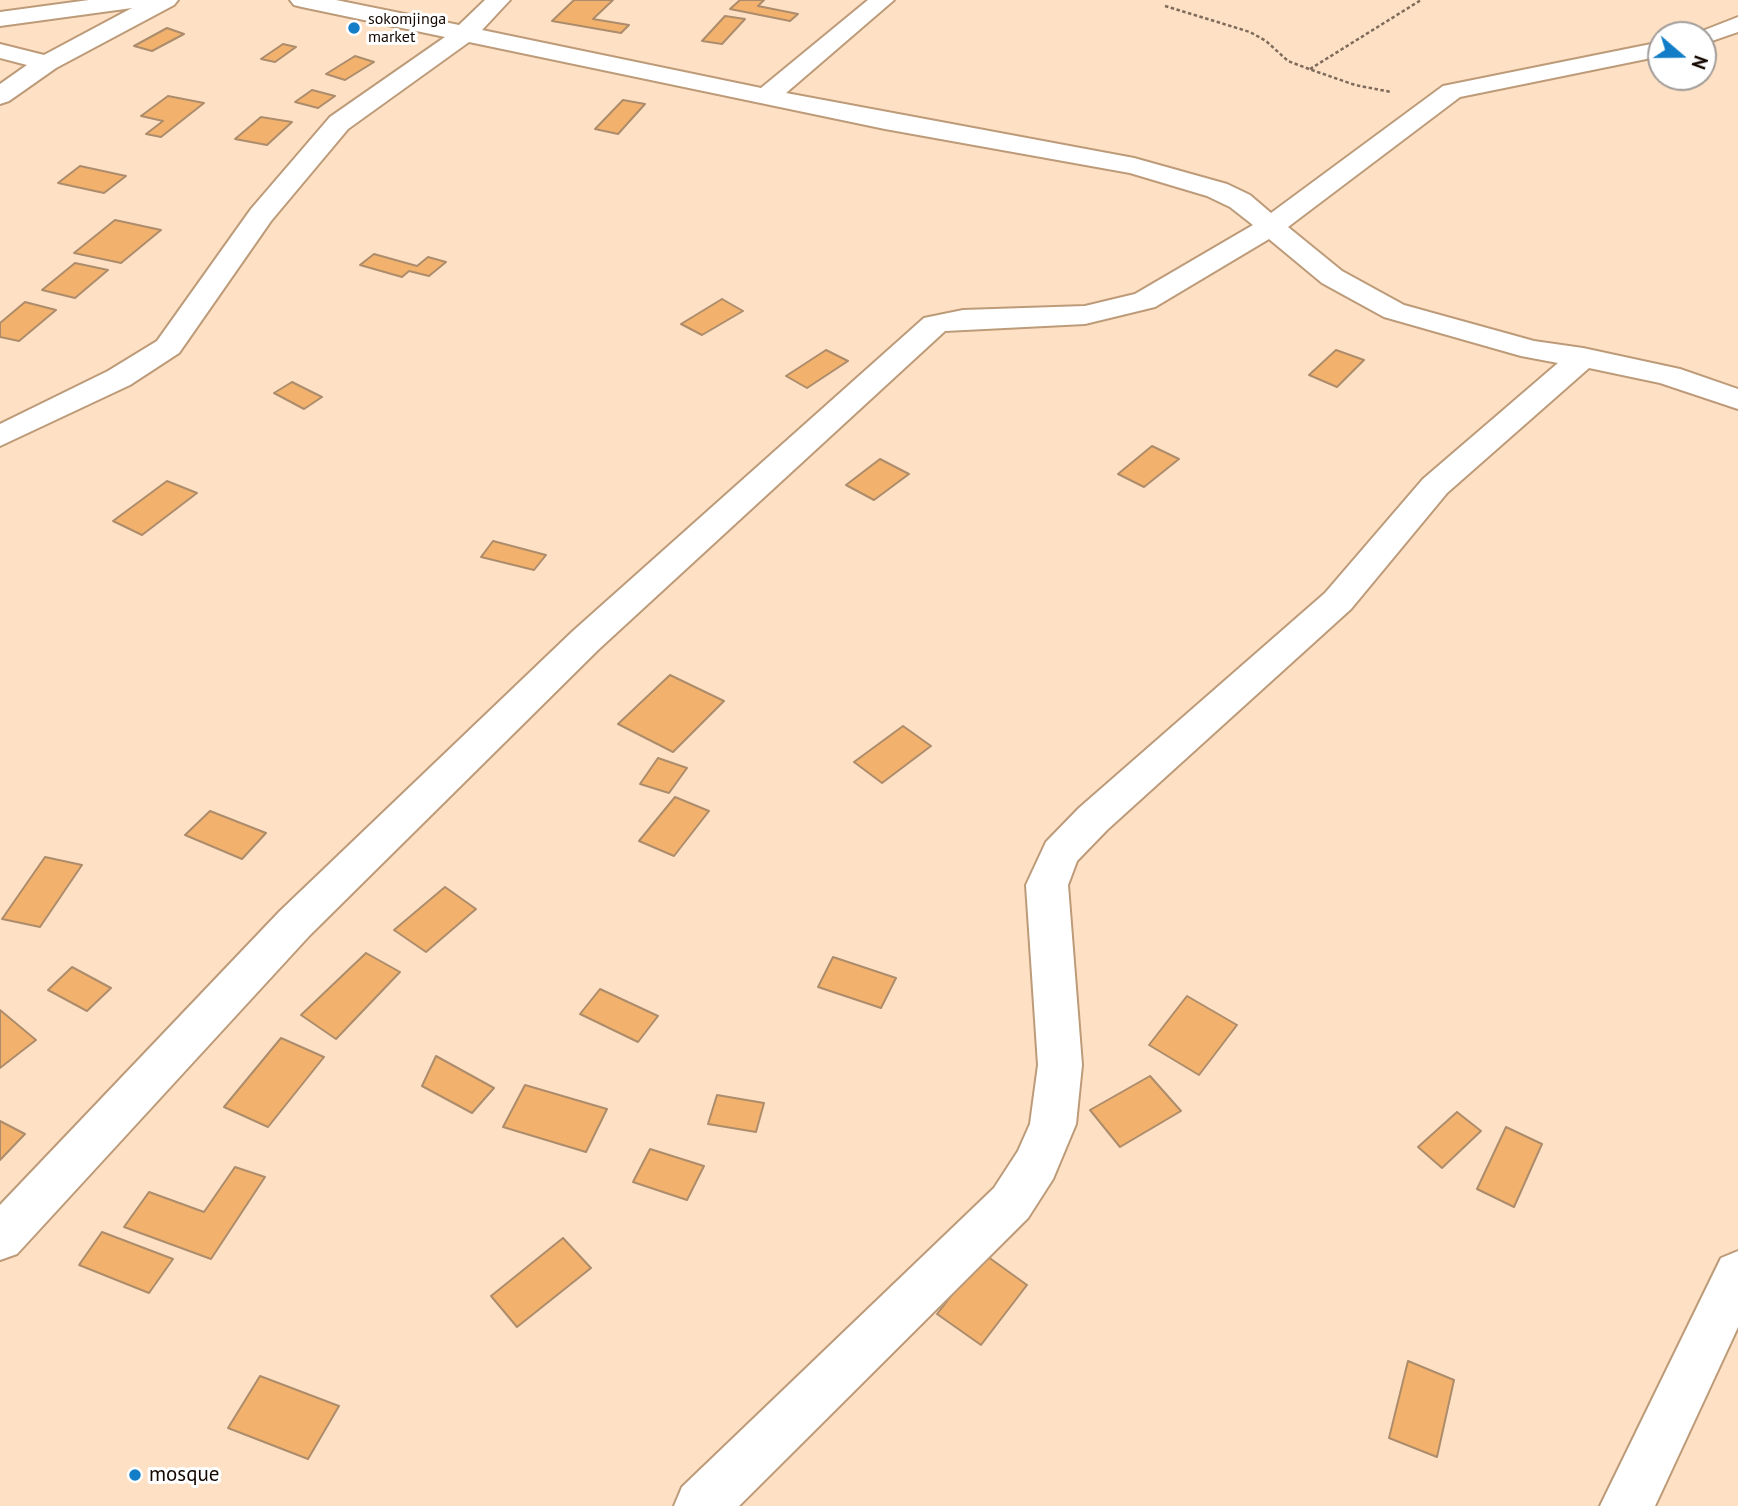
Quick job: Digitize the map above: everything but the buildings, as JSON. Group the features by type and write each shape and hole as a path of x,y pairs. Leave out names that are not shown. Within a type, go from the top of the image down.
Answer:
{"street":[{"path":"0,19 142,0"},
{"path":"0,96 47,62 166,0"},
{"path":"302,0 767,96 1134,166 1217,190 1240,201 1332,276 1394,311 1532,350 1583,357 1669,376 1738,401"},
{"path":"0,436 118,378 168,347 261,215 339,123 463,35 498,0"},
{"path":"767,96 882,0"},
{"path":"1717,32 1738,24"},
{"path":"0,51 47,62"},
{"path":"0,1238 304,914 586,640 935,324 963,319 1085,315 1120,309 1145,301 1270,227 1427,107 1464,88 1647,52"},
{"path":"701,1506 1011,1203 1036,1164 1054,1124 1060,1065 1047,885 1060,853 1093,819 1338,601 1435,486 1583,357"},
{"path":"1627,1506 1738,1274"}],"path":[{"path":"1309,69 1421,0"},
{"path":"1165,6 1250,32 1288,61 1354,85 1407,95 1427,107"}],"place":[{"name":"sokomjinga market","path":"354,28"},
{"name":"mosque","path":"135,1475"}]}
